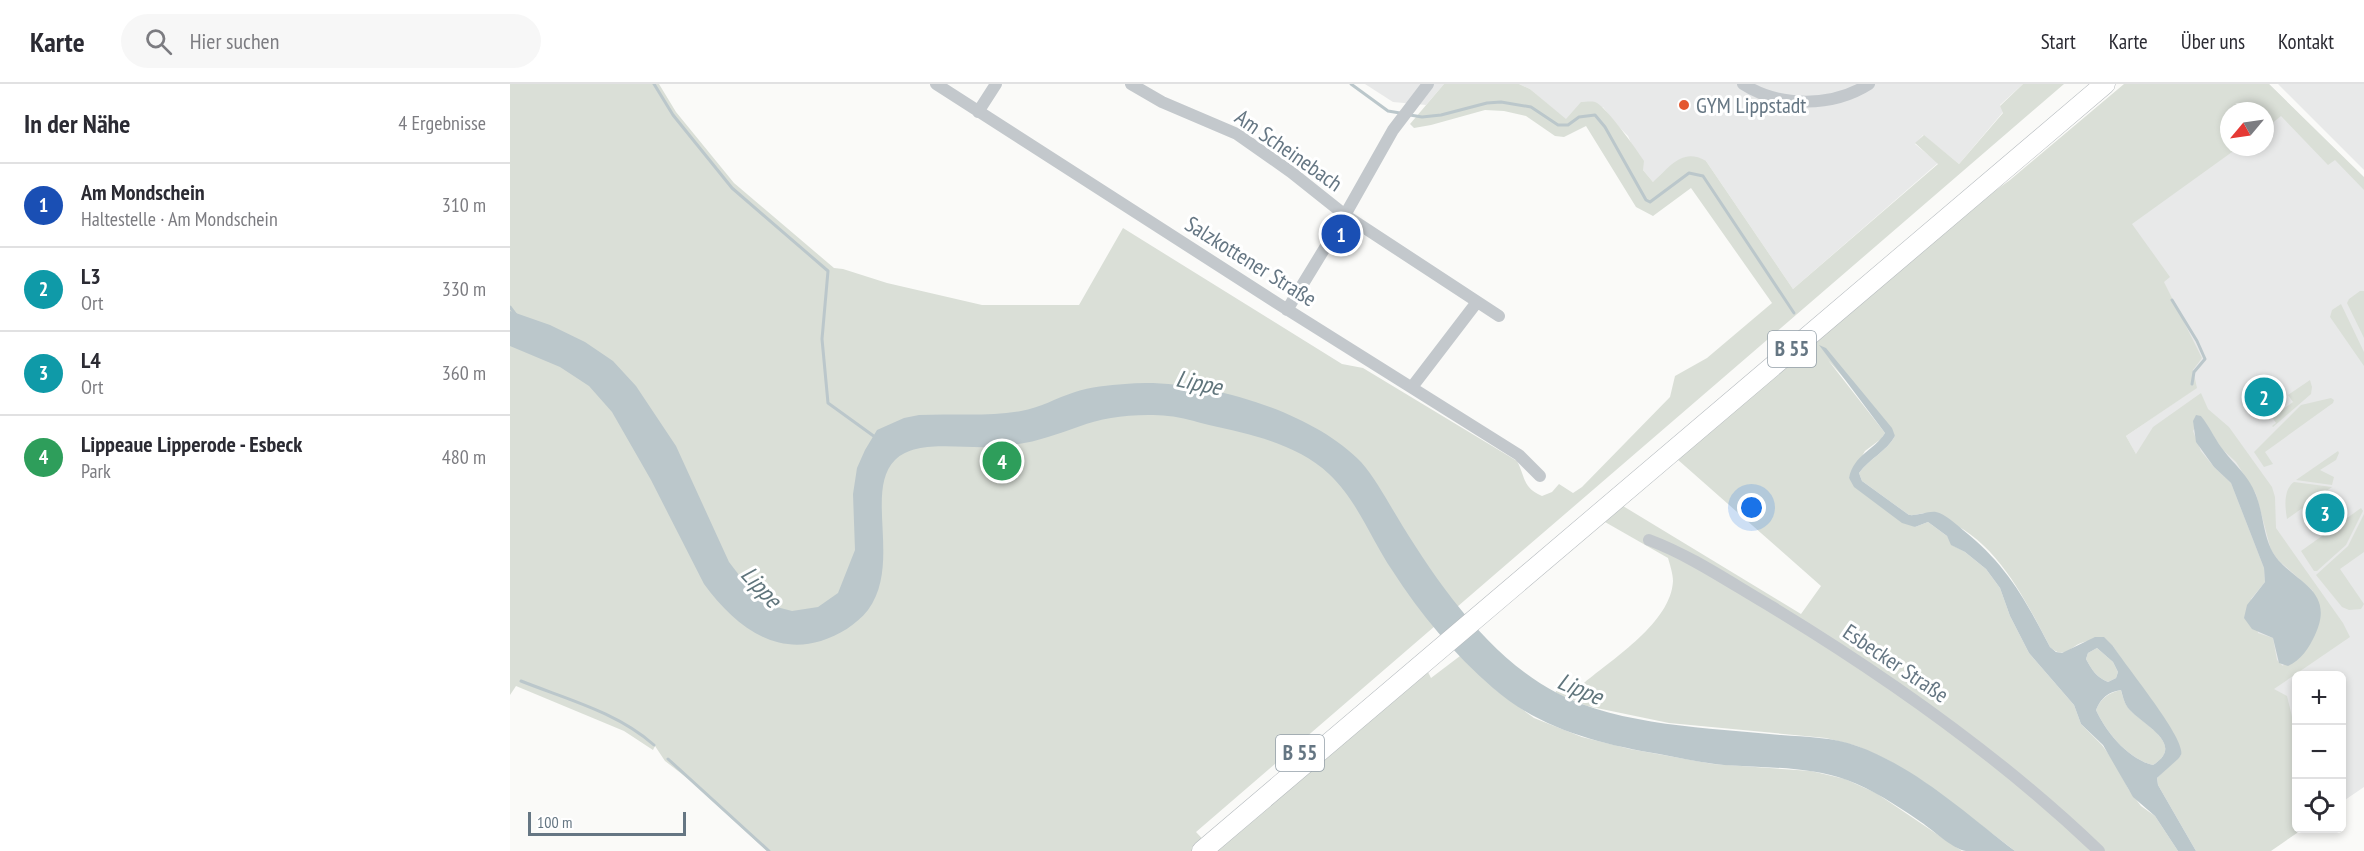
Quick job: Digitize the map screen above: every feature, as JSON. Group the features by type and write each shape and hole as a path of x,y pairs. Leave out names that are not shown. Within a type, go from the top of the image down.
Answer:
{"highway":[{"name":"B 55","path":"1185,851 1208,841 2086,84"},
{"name":"B 55","path":"1515,577 2105,84"}],"street":[{"name":"Salzkottener Straße","path":"936,84 1287,310 1520,455 1540,476"},
{"path":"978,112 996,84"},
{"name":"Am Scheinebach","path":"1131,84 1162,102 1237,134 1291,172 1345,215 1499,316"},
{"path":"1287,310 1401,119 1428,84"},
{"path":"1743,84 1769,96 1802,102 1837,99 1869,84"},
{"path":"1412,387 1477,302"},
{"name":"Esbecker Straße","path":"1649,540 1672,549 1796,622 1927,708 1994,759 2099,851"}],"shaded area":[{"path":"510,84 659,84 676,112 734,183 834,268 887,283 982,305 1079,305 1123,228 1342,364 1363,368 1517,461 1525,482 1542,496 1552,492 1559,484 1573,493 1582,487 1670,397 1675,376 1707,358 1772,303 1691,188 1653,216 1636,207 1586,126 1564,137 1555,136 1526,116 1485,110 1414,128 1410,124 1444,84 1519,84 1530,89 1566,119 1581,102 1595,102 1613,119 1635,148 1644,161 1643,170 1653,182 1671,165 1683,158 1698,157 1706,161 1793,289 1938,164 1915,143 1924,135 1959,164 2003,113 2000,106 2023,84 2064,84 1196,832 1212,849 1426,668 1431,678 1460,656 1496,690 1534,718 1582,737 1630,749 1713,764 1811,771 1845,779 1876,793 1962,851 767,851 691,781 665,761 655,746 653,750 624,731 516,686 510,695"},
{"path":"1365,84 1444,84 1426,105 1393,102"},
{"path":"1519,84 2023,84 2000,105 2003,112 1959,164 1923,135 1915,144 1938,163 1793,289 1706,161 1653,182 1643,170 1628,136 1603,107 1566,120 1530,89"},
{"path":"2124,84 2269,84 2364,177 2364,190 2335,160 2328,165 2281,116 2274,122 2274,102 2220,102 2220,156 2226,156 2132,224 2170,277 2164,282 2202,358 2193,370 2197,388 2126,436 2136,454 2153,427 2201,393 2208,409 2229,427 2272,487 2275,497 2276,528 2343,623 2350,637 2300,671 2292,671 2292,677 2274,689 2287,696 2292,717 2292,833 2297,833 2271,851 2196,851 2158,785 2157,778 2181,755 2113,646 2084,642 2064,653 2055,651 2050,647 2019,590 1993,555 1977,540 1960,527 1929,513 1909,515 1862,481 1859,473 1895,436 1828,360 1885,433 1865,451 1849,478 1915,527 1928,522 1947,536 1952,545 1986,569 2000,588 2010,616 2029,653 2074,705 2081,724 2102,745 2129,790 2141,806 2155,816 2178,851 2015,851 1927,784 1888,760 1857,746 1826,738 1669,723 1587,706 1556,693 1555,685 1582,697 1584,683 1625,651 1652,625 1670,596 1673,581 1668,558 1605,522 1623,506 1801,614 1821,586 1677,459 1956,219 2010,180","holes":["2201,416 2222,449 2236,462 2256,494 2271,550 2278,560 2313,591 2283,666 2277,660 2273,638 2258,633 2251,599 2265,582 2264,568 2231,483 2201,451 2193,431"]},
{"path":"2191,84 2269,84 2364,178 2364,787 2346,799 2346,671 2292,671 2292,825 2243,751 2254,671 2126,436 2196,388 2062,178"},
{"path":"2278,84 2364,84 2364,170"},
{"path":"2360,291 2364,291 2364,338 2347,303"},
{"path":"2341,304 2364,352 2364,366 2330,317 2332,310"},
{"path":"510,311 550,325 585,342 613,361 636,386 676,446 729,562 749,588 769,605 792,611 818,607 838,593 855,550 853,494 857,468 877,430 904,418 919,415 996,414 1021,411 1081,390 1106,386 1154,383 1218,392 1251,400 1313,426 1339,443 1361,462 1411,540 1465,615 1508,659 1532,678 1557,693 1582,704 1637,719 1666,724 1819,738 1857,746 1900,766 1920,779 2015,851 1960,849 1884,798 1832,775 1786,768 1716,764 1637,750 1572,733 1530,714 1493,688 1438,633 1384,558 1348,496 1329,474 1303,455 1288,448 1241,432 1178,417 1147,415 1118,417 1095,421 1020,444 991,447 927,447 904,453 895,460 886,473 882,490 882,572 878,592 868,610 847,629 821,641 786,644 769,640 740,623 704,584 651,480 612,412 589,386 560,367 510,346"},
{"path":"1819,345 1826,348 1892,428 1895,436 1859,473 1862,481 1909,515 1936,512 1943,515 1978,543 2003,569 2032,613 2050,647 2056,652 2062,653 2095,637 2104,637 2113,646 2162,714 2178,741 2181,755 2157,778 2158,785 2196,851 2178,851 2155,816 2133,797 2103,745 2081,724 2074,705 2029,653 2010,616 2000,588 1986,569 1965,552 1951,545 1947,536 1928,522 1915,527 1902,523 1854,487 1849,478 1855,463 1885,433","holes":["2097,648 2113,662 2118,672 2116,678 2108,682 2095,673 2086,659 2088,653","2121,690 2128,708 2163,742 2165,749 2162,757 2153,765 2135,757 2119,744 2096,710 2105,696"]},
{"path":"2310,380 2311,394 2273,427 2276,423 2272,417 2293,402 2288,395"},
{"path":"2331,398 2334,400 2333,403 2265,452 2273,464 2264,467 2254,452 2301,405"},
{"path":"2196,415 2201,416 2221,447 2253,488 2266,536 2278,560 2307,586 2320,605 2320,619 2313,640 2301,657 2288,666 2279,663 2273,638 2252,629 2244,618 2247,605 2265,582 2264,568 2231,483 2214,467 2196,442 2193,421"},
{"path":"2338,451 2336,460 2320,470 2334,477 2332,485 2296,480"},
{"path":"2294,482 2332,487 2287,519 2286,494"},
{"path":"2361,508 2363,511 2346,545 2317,571 2314,571 2301,551"},
{"path":"2364,514 2364,552 2340,569 2364,604 2361,609 2349,610 2342,607 2316,575 2348,546"},
{"path":"2097,648 2113,662 2118,672 2116,678 2108,682 2095,673 2086,659 2088,653"},
{"path":"2121,690 2129,709 2153,729 2164,743 2165,750 2162,758 2153,765 2135,757 2119,744 2096,710 2105,697"}],"waterway":[{"path":"654,84 673,115 732,188 828,271 822,339 828,403 875,437"},
{"path":"1351,84 1388,111 1400,113"},
{"path":"1410,115 1422,117 1441,115 1487,103 1501,102 1531,107 1558,125 1568,125 1579,117 1595,115 1605,127 1646,200 1650,202 1689,173 1703,176 1794,313"},
{"path":"2172,300 2197,341 2205,359 2194,372 2192,384"},
{"path":"510,307 516,315"},
{"path":"521,681 608,715 654,745"},
{"path":"668,759 769,851"}],"place":[{"name":"GYM Lippstadt","path":"1684,105"},
{"name":"Am Mondschein","path":"1341,234"},
{"name":"L3","path":"2264,397"},
{"name":"Lippeaue Lipperode - Esbeck","path":"1002,461"},
{"name":"L4","path":"2325,513"}],"water label":[{"name":"Lippe","path":"1199,383"},
{"name":"Lippe","path":"761,587"},
{"name":"Lippe","path":"1580,689"}]}
